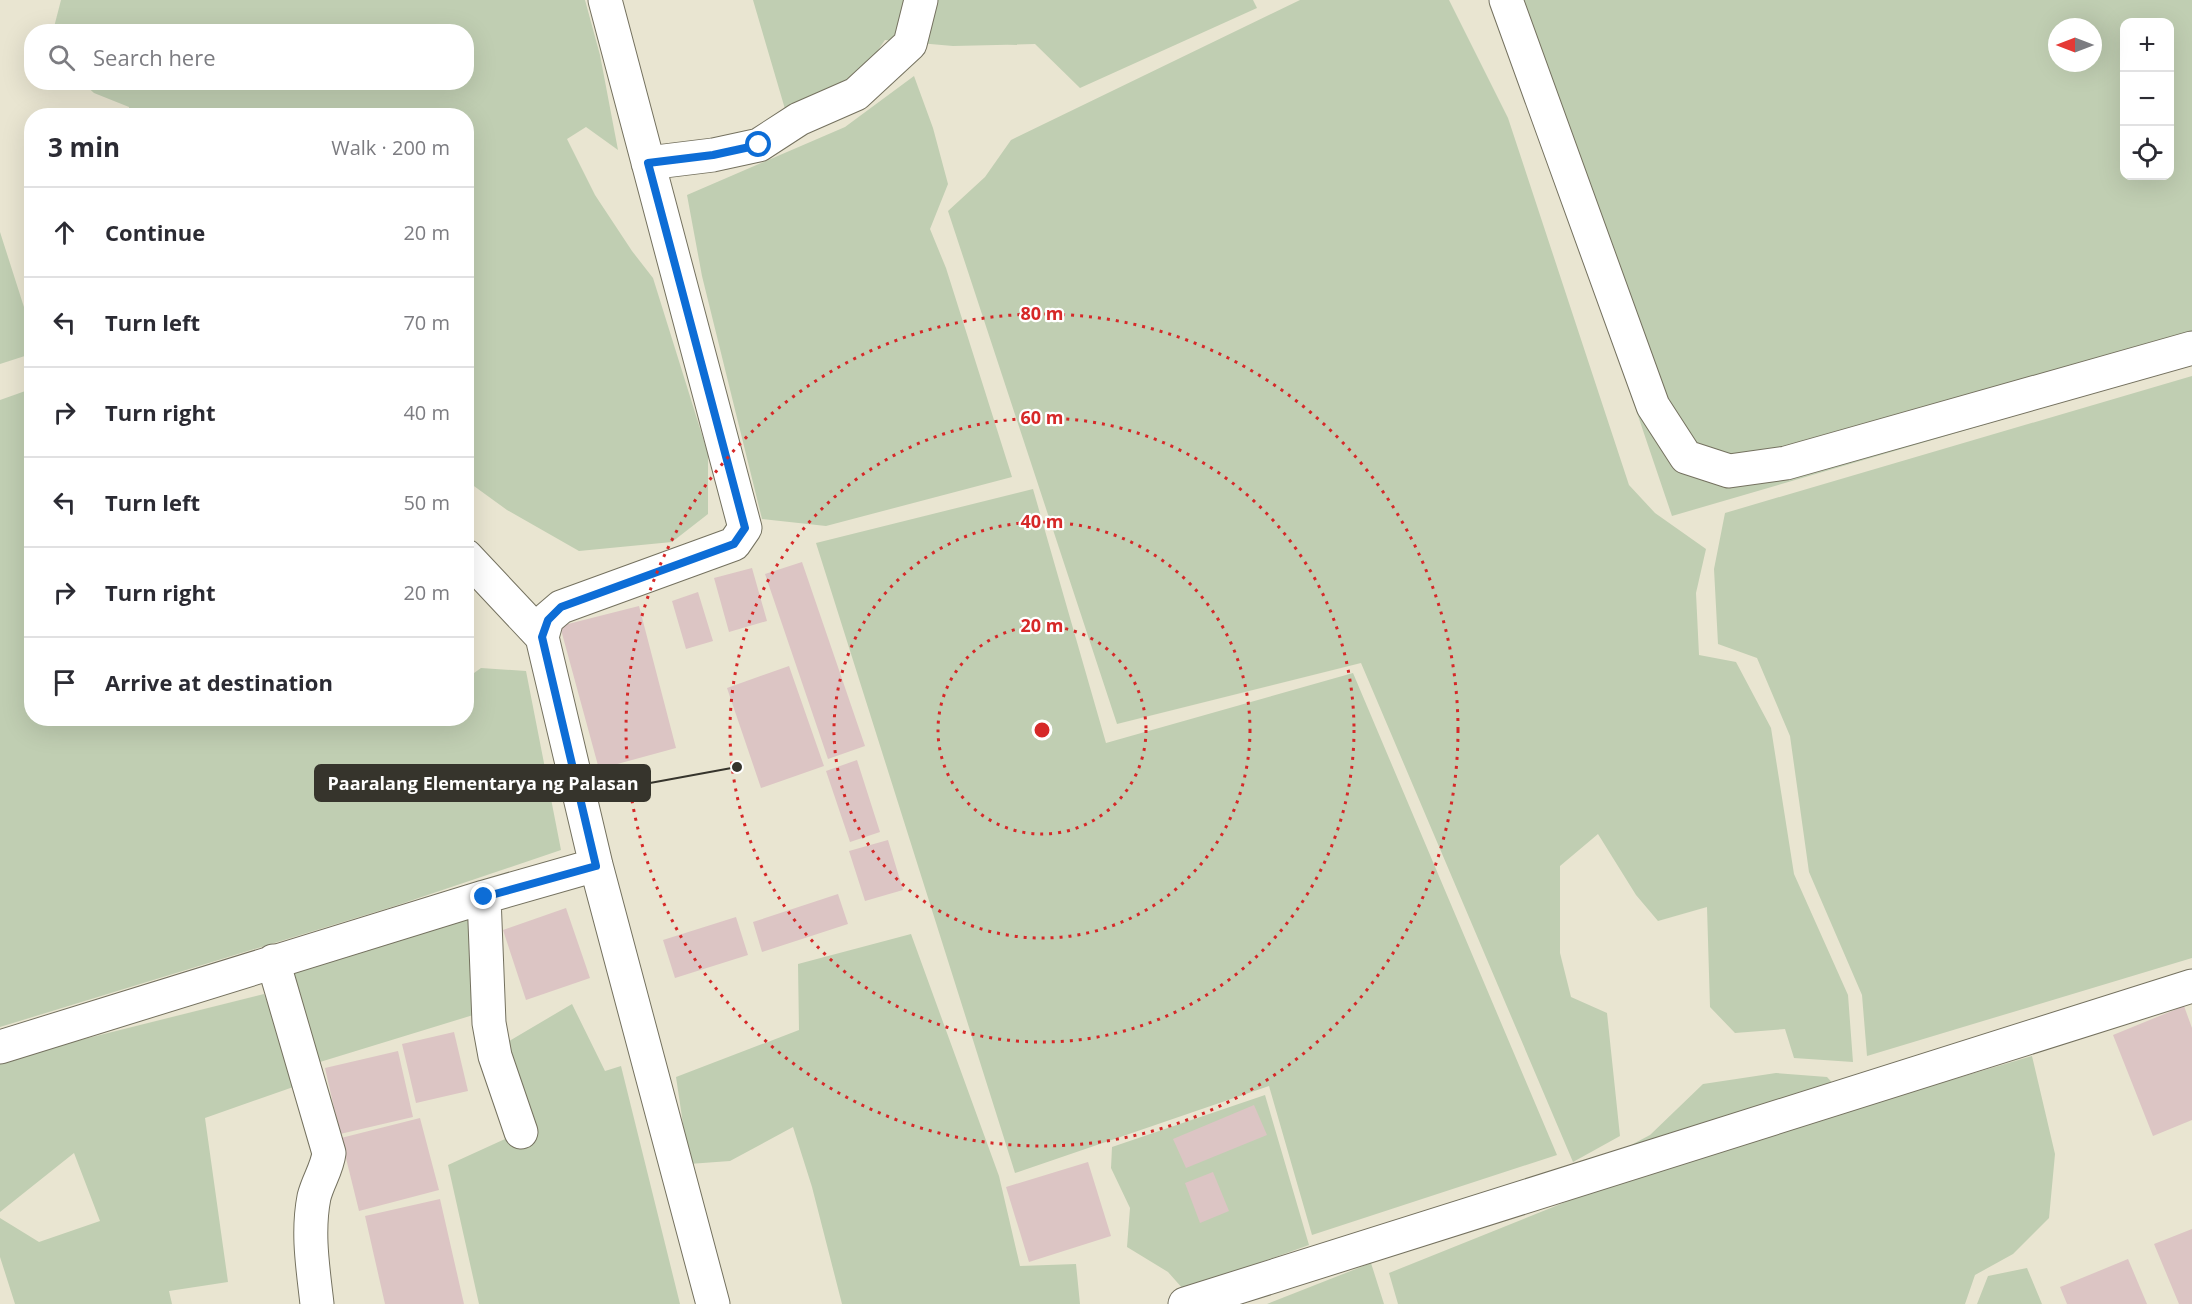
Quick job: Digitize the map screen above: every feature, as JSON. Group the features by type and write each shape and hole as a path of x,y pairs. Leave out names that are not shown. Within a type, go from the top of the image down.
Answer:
{"street":[{"path":"542,637 548,620 561,607 734,544 745,528 605,0"},
{"path":"648,163 713,155 759,145 799,119 856,94 910,44 921,0"},
{"path":"1506,0 1653,406 1686,457 1729,471 1786,463 2192,348"},
{"path":"474,565 542,637 596,866 713,1304"},
{"path":"0,1047 273,961 484,897 596,866"},
{"path":"484,897 489,1023 495,1056 521,1132"},
{"path":"273,961 329,1152 311,1216 310,1245 317,1304"},
{"path":"1185,1304 2192,986"}],"green space":[{"path":"61,0 585,0 600,55 618,150 586,127 567,139 595,195 653,278 708,454 708,514 672,542 579,551 507,510 474,486 474,108 129,108 91,90 474,90 474,24 55,24"},
{"path":"753,0 1253,0 1257,8 1080,88 1035,44 953,46 885,40 860,76 785,109"},
{"path":"1300,0 1449,0 1508,118 1629,485 1655,513 1706,549 1696,593 1699,655 1736,662 1771,728 1794,874 1848,995 1853,1062 1794,1058 1785,1029 1735,1033 1710,1007 1707,907 1658,921 1636,895 1598,834 1560,866 1560,953 1571,997 1607,1013 1620,1136 1573,1162 1361,663 1117,724 948,211 985,177 1011,140"},
{"path":"1497,0 2192,0 2192,364 1672,516"},
{"path":"914,76 933,128 948,184 930,229 946,268 1012,477 826,526 762,519 702,276 687,195 845,127"},
{"path":"0,232 24,307 24,356 0,364"},
{"path":"2192,376 2192,958 1867,1056 1862,995 1809,872 1790,736 1757,658 1718,644 1714,569 1725,513"},
{"path":"24,391 24,726 474,726 474,673 481,668 526,671 561,850 395,906 0,1027 0,400"},
{"path":"1033,489 1106,743 1353,673 1557,1155 1312,1235 1269,1086 1015,1173 816,543"},
{"path":"467,912 496,1008 320,1062 291,967"},
{"path":"911,934 999,1176 1020,1266 1076,1264 1080,1304 842,1304 812,1187 793,1127 730,1161 689,1164 676,1077 799,1030 798,964"},
{"path":"264,994 299,1085 205,1118 228,1282 169,1291 172,1304 15,1304 0,1257 0,1218 39,1242 100,1221 74,1153 0,1212 0,1060"},
{"path":"572,1004 605,1071 621,1066 680,1304 479,1304 448,1165 505,1139 482,1057"},
{"path":"2032,1056 2055,1154 2049,1218 2013,1254 1975,1275 1965,1304 1398,1304 1389,1273 1573,1199 1603,1160 1650,1135 1703,1084 1776,1073 1827,1077 1856,1108"},
{"path":"1265,1095 1309,1245 1184,1290 1168,1272 1127,1247 1130,1208 1111,1168 1112,1147"},
{"path":"1371,1263 1384,1304 1267,1304"},
{"path":"2027,1268 2042,1304 1977,1304 1988,1276"}],"building":[{"path":"802,562 865,746 828,759 765,574"},
{"path":"752,568 767,621 729,632 714,578"},
{"path":"698,592 713,641 686,649 672,601"},
{"path":"639,606 676,748 599,769 560,626"},
{"path":"789,666 824,766 761,788 727,688"},
{"path":"857,760 880,832 850,842 826,771"},
{"path":"888,840 903,890 865,901 849,851"},
{"path":"838,894 848,924 762,952 753,922"},
{"path":"566,908 590,978 526,1000 503,930"},
{"path":"736,917 748,955 675,978 663,940"},
{"path":"2184,1006 2192,1028 2192,1120 2153,1136 2113,1035"},
{"path":"454,1032 468,1091 416,1103 402,1044"},
{"path":"398,1051 413,1117 340,1134 325,1068"},
{"path":"1254,1105 1267,1135 1186,1168 1173,1139"},
{"path":"420,1118 439,1190 359,1211 341,1138"},
{"path":"1088,1162 1111,1236 1029,1262 1006,1187"},
{"path":"1213,1172 1229,1211 1200,1223 1185,1183"},
{"path":"440,1199 464,1304 385,1304 365,1216"},
{"path":"2192,1229 2192,1304 2179,1304 2154,1244"},
{"path":"2128,1259 2147,1304 2067,1304 2060,1287"}],"place":[{"name":"Paaralang Elementarya ng Palasan","path":"737,767"}],"route":[{"path":"484,897 596,866 542,637 548,620 561,607 734,544 745,528 648,163 713,155 759,145"}]}
